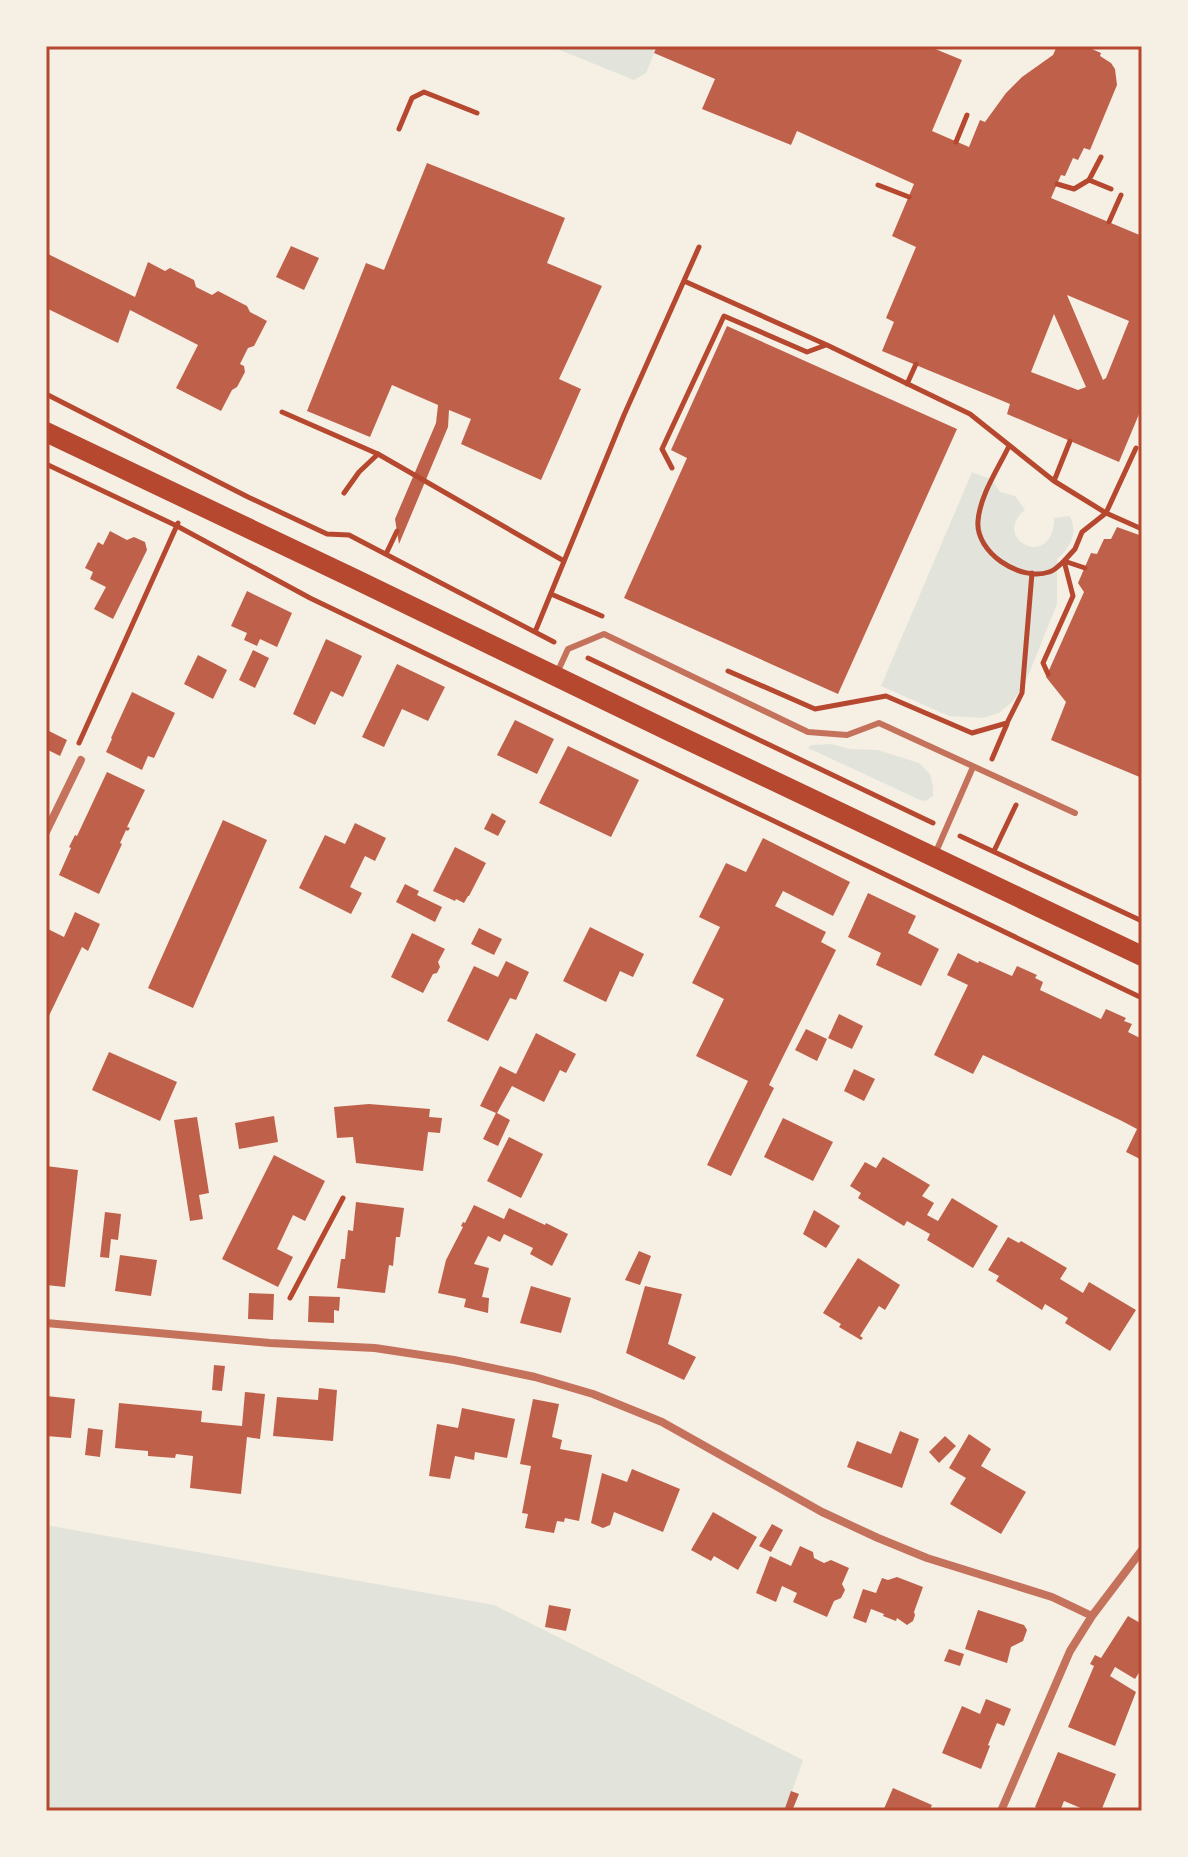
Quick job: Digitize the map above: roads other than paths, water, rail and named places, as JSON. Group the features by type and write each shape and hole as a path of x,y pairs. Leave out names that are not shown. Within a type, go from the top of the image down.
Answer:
{"main road":[{"path":"46,432 1142,956"}],"street":[{"path":"46,832 81,760"},
{"path":"46,1323 270,1343 375,1348 535,1377 593,1394 662,1422 822,1512 878,1538 927,1558 1052,1597 1092,1616"},
{"path":"1001,1811 1070,1651 1092,1616 1142,1550"}],"lane":[{"path":"555,676 568,649 604,634 808,732 847,735 879,723 1075,813"},
{"path":"934,857 973,767"}]}
